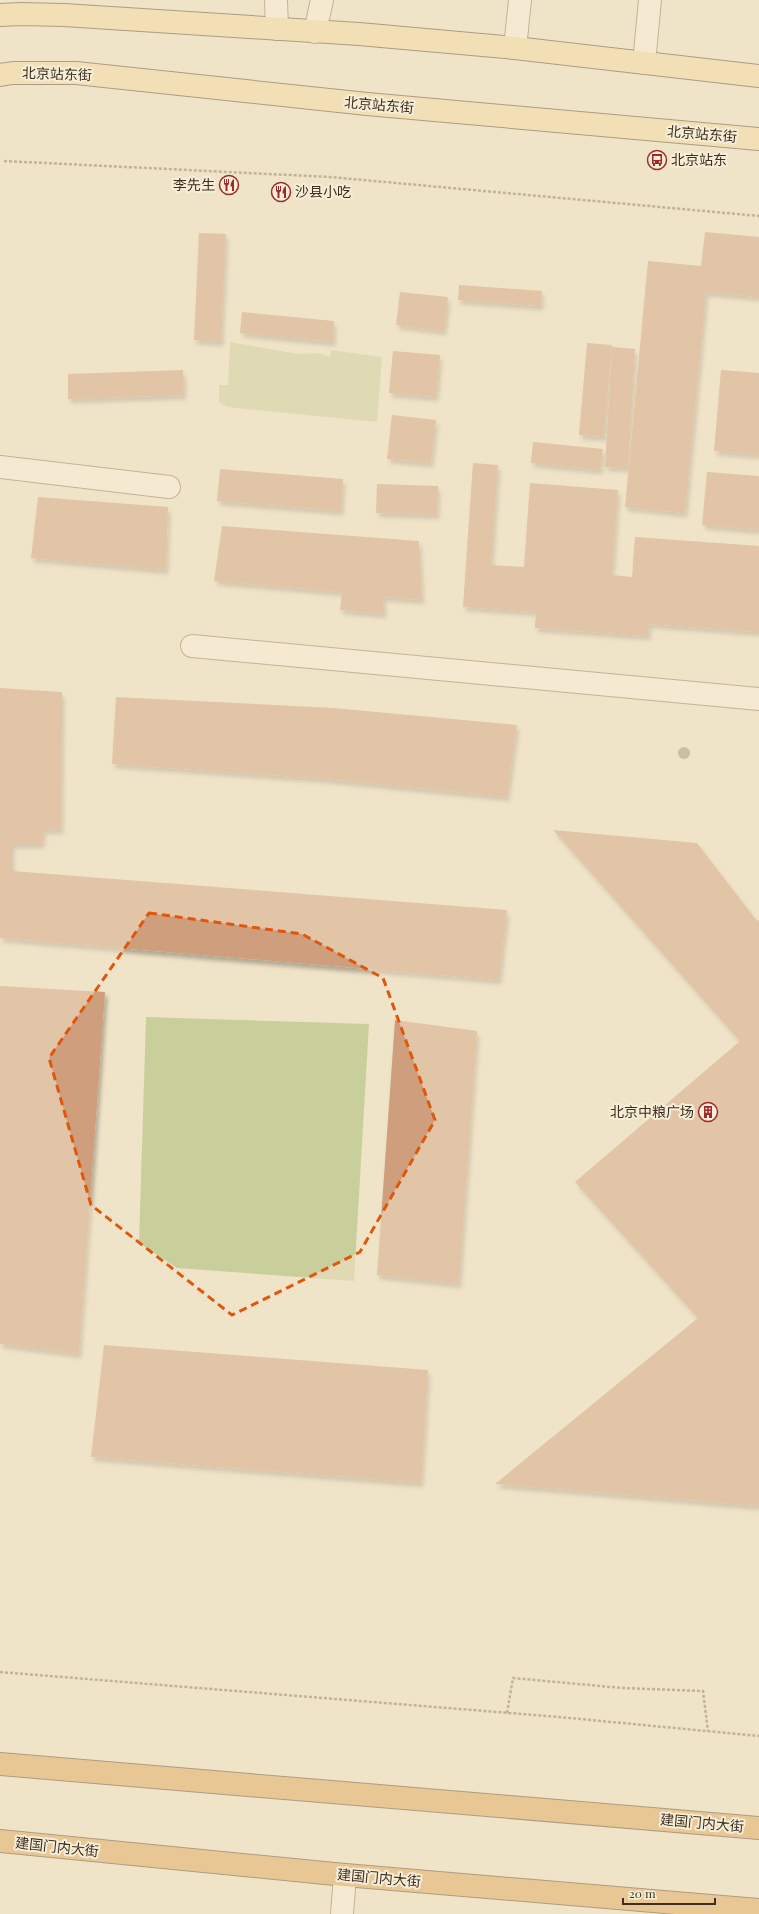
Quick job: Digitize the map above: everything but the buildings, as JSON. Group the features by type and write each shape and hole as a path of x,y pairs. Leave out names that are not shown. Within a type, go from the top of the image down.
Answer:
{"highway":[{"name":"建国门内大街","path":"0,1764 759,1828"},
{"name":"建国门内大街","path":"0,1842 345,1875 759,1910"}],"main road":[{"path":"0,16 21,14 64,15 315,32 515,48 759,76"},
{"name":"北京站东街","path":"0,75 13,73 76,73 367,104 759,138"}],"street":[{"path":"276,0 277,29"},
{"path":"315,32 322,0"},
{"path":"515,48 520,0"},
{"path":"644,63 650,0"},
{"path":"0,467 169,487"},
{"path":"192,646 759,699"},
{"path":"342,1914 345,1875"}],"path":[{"path":"4,161 330,177 759,216"},
{"path":"0,1672 507,1713 759,1736"},
{"path":"507,1713 513,1678 622,1688 703,1691 708,1731"}],"highlighted area":[{"path":"149,913 302,934 383,978 435,1120 360,1252 232,1315 91,1205 49,1058"}],"green space":[{"path":"230,342 298,354 319,353 330,357 331,350 382,357 377,422 227,407 219,402 219,385 228,385"},
{"path":"146,1017 369,1024 354,1281 177,1268 139,1243"}],"place":[{"name":"北京站东","path":"657,160"},
{"name":"李先生","path":"229,185"},
{"name":"沙县小吃","path":"281,192"},
{"name":"北京中粮广场","path":"708,1112"}]}
